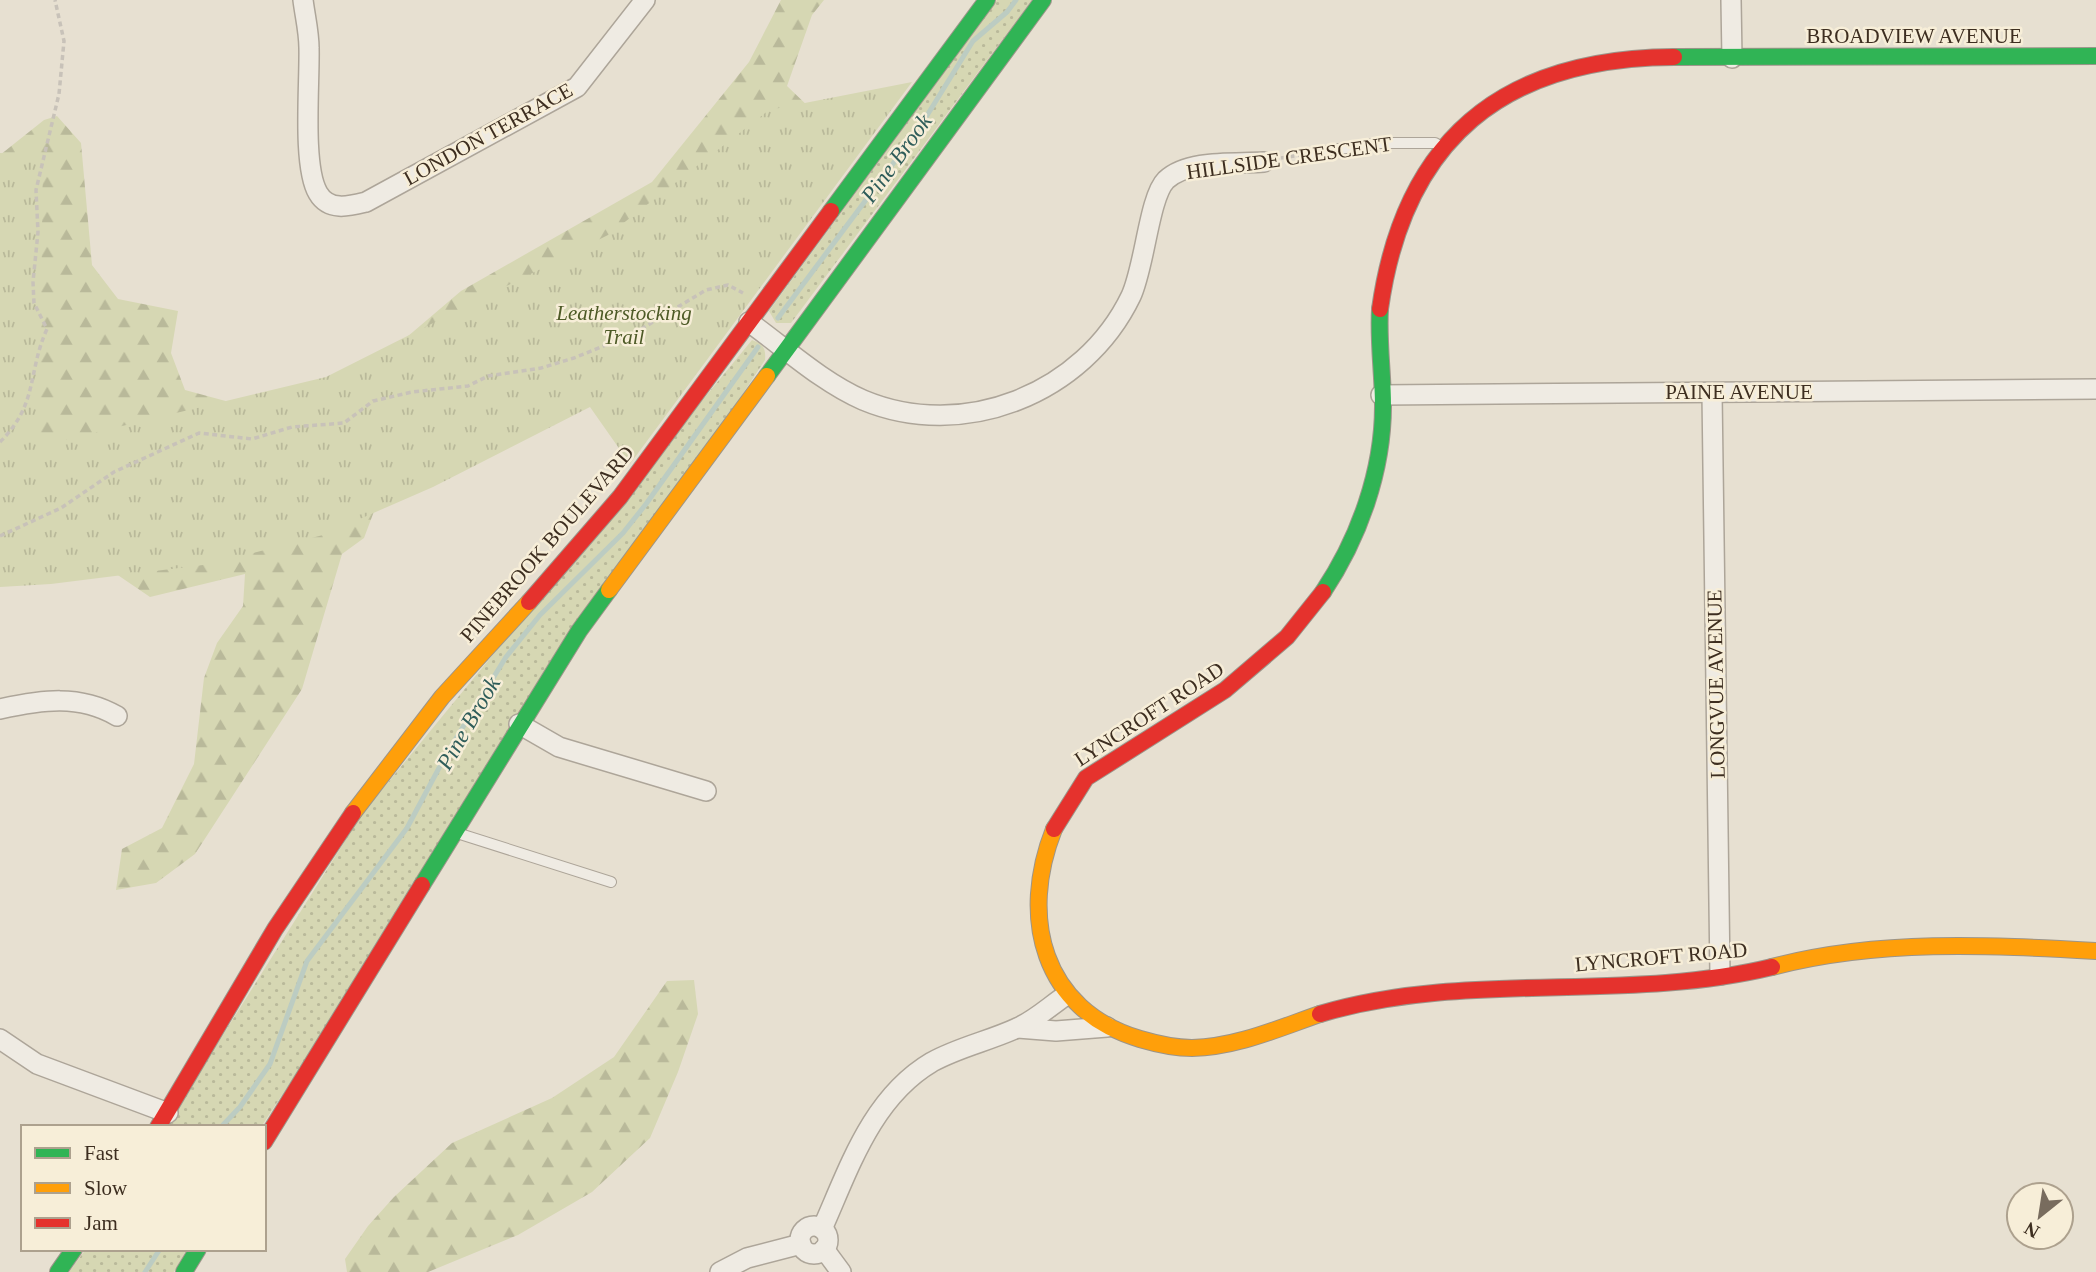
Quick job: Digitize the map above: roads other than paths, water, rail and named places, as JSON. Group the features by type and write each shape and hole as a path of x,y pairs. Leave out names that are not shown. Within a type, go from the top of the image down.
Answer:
{"street":[{"name":"LONDON TERRACE","path":"303,0 309,46 311,168 318,194 343,208 366,202 577,87 645,0"},
{"name":"PINEBROOK BOULEVARD","path":"163,1120 275,929 370,788 452,686 562,566 620,497 987,0"},
{"path":"266,1139 519,724 608,590 1043,0"},
{"path":"1731,0 1732,58"},
{"name":"BROADVIEW AVENUE","path":"1732,58 2096,56"},
{"name":"LYNCROFT ROAD","path":"1732,58 1609,62 1547,75 1513,89 1480,110 1444,148 1404,215 1389,254 1380,308 1383,416 1358,526 1339,568 1321,596 1275,650 1250,673 1086,778 1066,800 1044,848 1037,873 1034,913 1046,953 1065,996 1107,1027 1162,1046 1197,1050 1226,1046 1311,1016 1372,1001 1517,986 1630,984 1754,971 1829,953 1914,947 2096,951"},
{"name":"HILLSIDE CRESCENT","path":"750,322 861,399 896,411 934,417 967,416 1009,403 1045,388 1073,369 1112,327 1136,283 1146,250 1155,200 1168,178 1187,169 1264,162"},
{"name":"PAINE AVENUE","path":"1381,395 2096,389"},
{"name":"LONGVUE AVENUE","path":"1712,393 1720,975"},
{"path":"0,709 35,701 69,700 97,705 117,716"},
{"path":"519,724 559,747 706,791"},
{"path":"822,1229 864,1135 901,1089 930,1063 978,1040 1018,1028 1065,996"},
{"path":"1018,1028 1056,1031 1107,1027"},
{"path":"0,1039 37,1065 163,1120"},
{"path":"814,1226 822,1229 827,1237 824,1249 813,1254 805,1251 800,1244 806,1229 814,1226"},
{"path":"720,1272 747,1258 800,1244"},
{"path":"824,1249 841,1272"},
{"path":"58,1272 73,1251"},
{"path":"184,1272 197,1251"}],"lane":[{"name":"HILLSIDE CRESCENT","path":"1313,153 1379,143 1435,143 1444,148"},
{"path":"453,832 611,882"}],"waterway":[{"name":"Pine Brook","path":"778,318 918,130 973,41 1007,12 1016,0"},
{"name":"Pine Brook","path":"223,1125 240,1107 270,1064 307,961 407,828 447,753 506,657 540,615 623,533 758,347"},
{"name":"Pine Brook","path":"145,1272 159,1251"}],"park label":[{"name":"Leatherstocking Trail","path":"624,325"}]}
